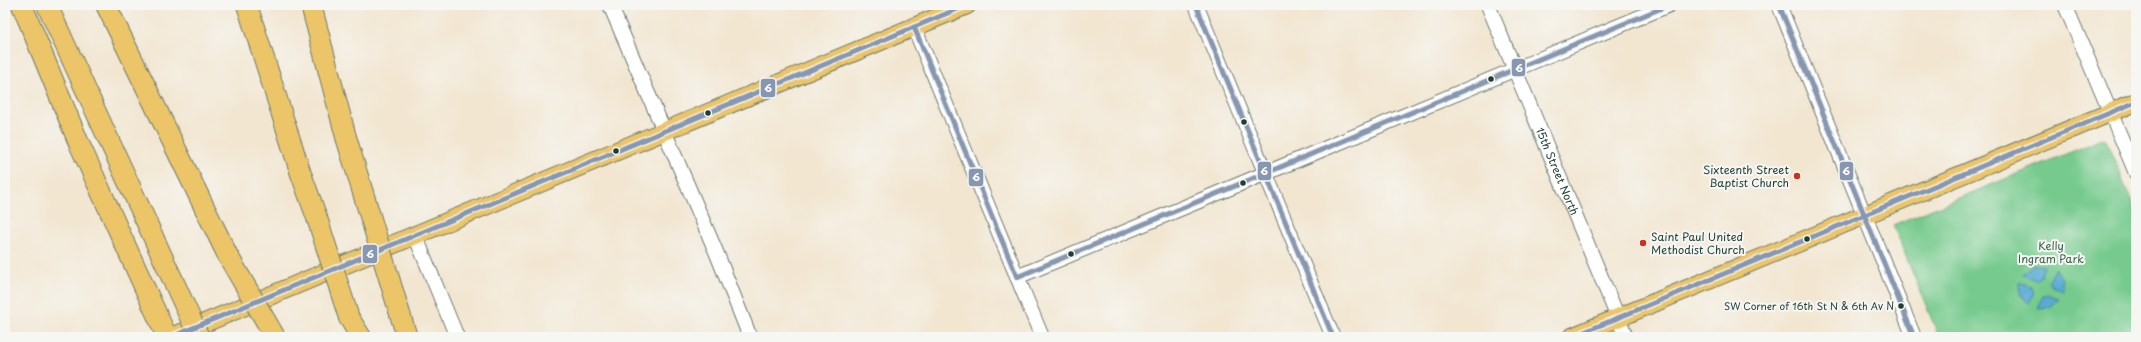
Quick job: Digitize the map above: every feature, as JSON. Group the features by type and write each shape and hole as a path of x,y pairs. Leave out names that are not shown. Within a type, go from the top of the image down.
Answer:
{"highway":[{"path":"7,5 78,141"},
{"path":"22,5 78,141 167,337"},
{"path":"47,5 199,337"},
{"path":"106,5 228,256 275,337"},
{"path":"247,5 300,171 356,337"},
{"path":"311,5 346,136 407,337"},
{"path":"349,318 361,337"}],"main road":[{"path":"171,337 967,5"},
{"path":"1572,337 2136,102"}],"street":[{"path":"610,5 663,132 672,148 717,254 750,337"},
{"path":"1196,5 1333,337"},
{"name":"15th Street North","path":"1488,5 1626,337"},
{"path":"1017,277 1669,5"},
{"path":"1779,5 1863,216 1914,337"},
{"path":"2065,5 2136,173"},
{"path":"914,27 1042,337"},
{"path":"415,235 457,337"}],"green space":[{"name":"Kelly Ingram Park","path":"2105,138 2136,213 2136,337 1939,337 1893,225"}],"water":[{"path":"2032,266 2044,266 2039,278 2035,280 2023,274"},
{"path":"2054,268 2062,279 2063,291 2050,285 2048,281"},
{"path":"2020,282 2032,288 2034,292 2029,304 2020,294"},
{"path":"2047,294 2059,299 2050,307 2038,308 2043,296"}],"transit line":[{"name":"6","path":"171,337 967,5"},
{"name":"6","path":"1196,5 1333,337"},
{"name":"6","path":"914,27 1017,277 1669,5"},
{"name":"6","path":"1779,5 1914,337"},
{"name":"6","path":"1572,337 2136,102"}],"place":[{"name":"Sixteenth Street Baptist Church","path":"1797,176"},
{"name":"Saint Paul United Methodist Church","path":"1643,243"},
{"name":"SW Corner of 16th St N & 6th Av N","path":"1901,306"}]}
